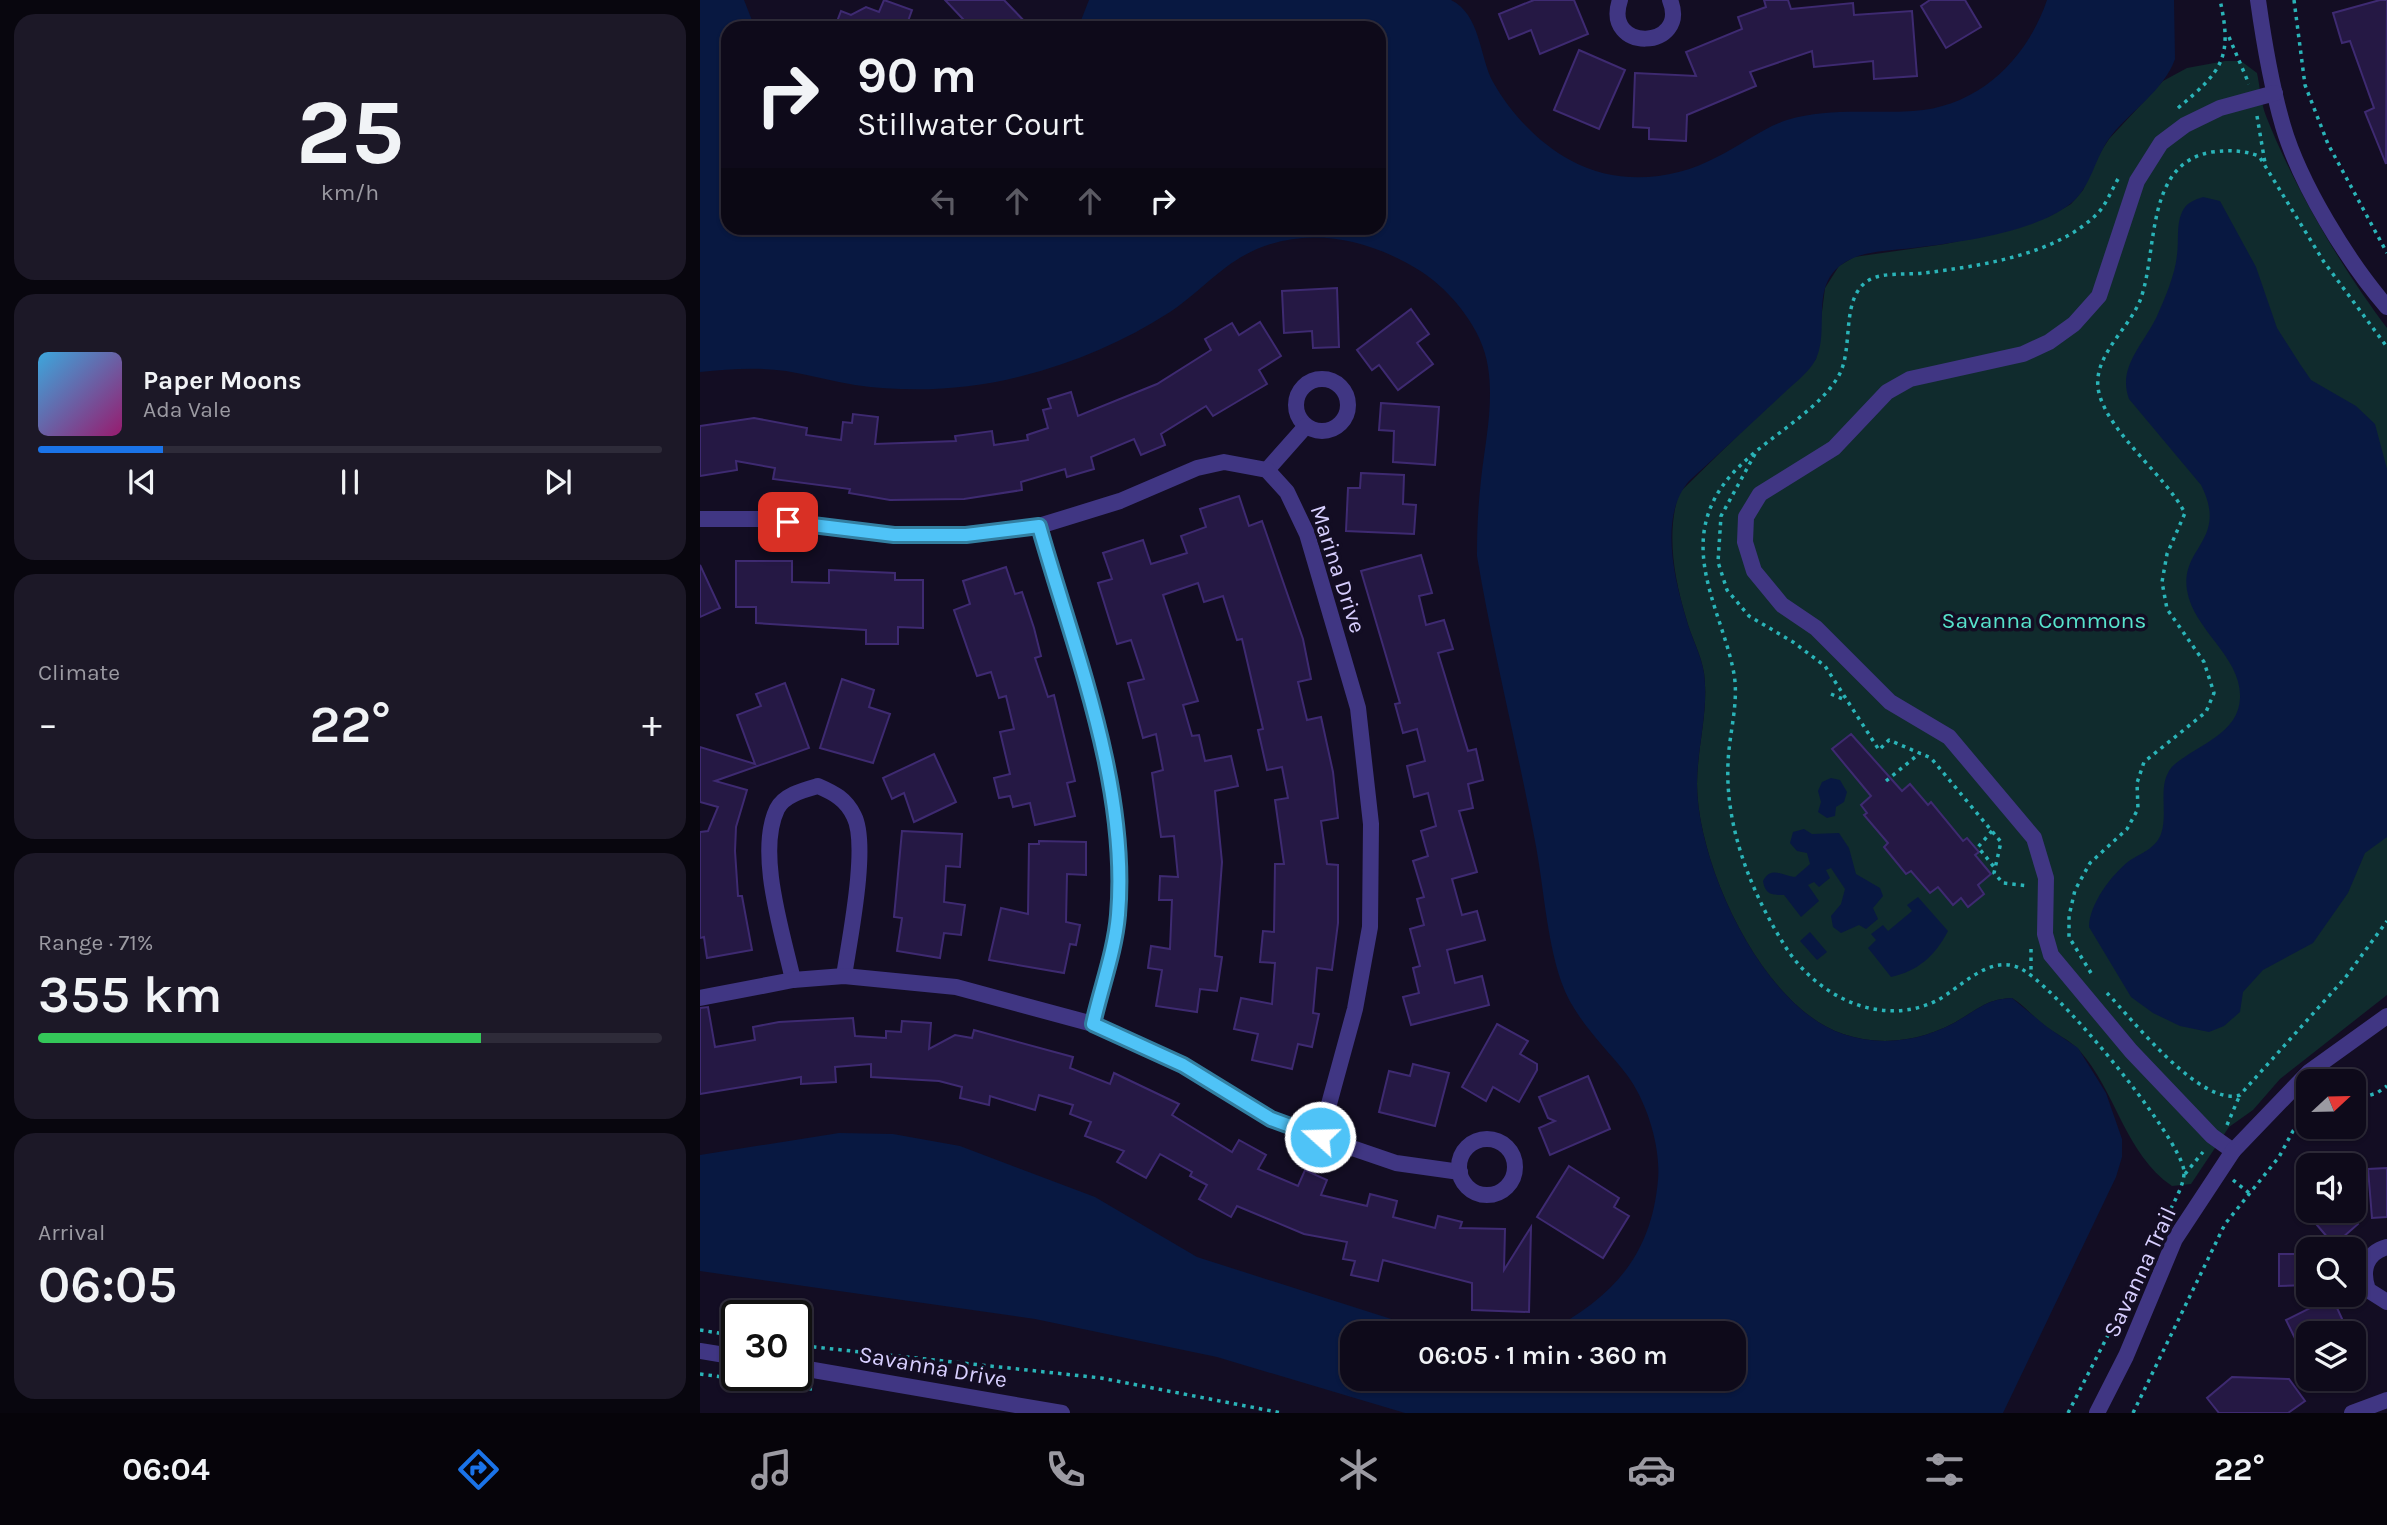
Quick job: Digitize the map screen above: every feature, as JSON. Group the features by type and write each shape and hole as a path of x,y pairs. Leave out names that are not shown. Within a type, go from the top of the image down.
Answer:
{"street":[{"path":"1620,0 1617,10 1621,27 1627,34 1643,40 1652,39 1667,30 1673,14 1670,0"},
{"path":"2258,0 2264,47 2284,128 2324,215 2367,285 2387,307"},
{"path":"2233,1151 2212,1136 2131,1051 2051,956 2045,934 2046,878 2034,838 1949,737 1891,702 1816,628 1782,605 1754,571 1745,542 1746,517 1759,494 1834,448 1887,392 1910,379 2023,354 2049,342 2074,324 2099,296 2137,181 2161,142 2185,125 2220,108 2275,93"},
{"path":"700,519 762,519 894,535 966,535 1039,526 1121,501 1197,468 1224,462 1267,470 1306,426"},
{"name":"Marina Drive","path":"1267,470 1287,492 1307,534 1358,708 1371,824 1370,927 1355,1009 1320,1137"},
{"path":"1039,526 1108,767 1120,842 1118,917 1093,1024"},
{"path":"793,980 771,876 771,836 777,808 794,793 818,786 841,797 856,818 859,858 844,976"},
{"path":"700,998 793,980 844,976 956,987 1093,1024 1183,1065 1271,1119 1320,1137 1396,1163 1460,1172"},
{"name":"Savanna Trail","path":"2096,1413 2126,1356 2175,1239 2233,1151 2309,1072 2387,1016"},
{"path":"2387,1247 2370,1257 2364,1273 2368,1290 2387,1301"},
{"path":"700,1351 721,1354"},
{"name":"Savanna Drive","path":"812,1370 1062,1413"},
{"path":"2352,1413 2387,1400"}],"path":[{"path":"2177,109 2217,73 2228,36 2220,0"},
{"path":"2294,0 2305,85 2334,156 2387,253"},
{"path":"2093,978 2069,937 2069,916 2076,890 2090,863 2127,829 2138,809 2137,783 2144,762 2206,712 2214,693 2204,662 2167,609 2162,582 2166,554 2185,513 2175,494 2105,412 2098,390 2100,373 2111,344 2131,318 2141,297 2162,193 2182,163 2198,155 2241,149 2259,156 2324,262 2387,347"},
{"path":"2122,172 2101,211 2052,246 1956,269 1873,277 1859,287 1853,300 1847,356 1838,377 1825,393 1735,470 1715,496 1704,521 1705,574 1736,680 1727,777 1738,845 1769,920 1803,972 1822,988 1862,1007 1883,1011 1920,1006 1938,999 1985,970 2000,965 2015,965 2031,974 2123,1074 2178,1150 2185,1174 2166,1218"},
{"path":"1756,452 1750,468 1731,492 1721,516 1717,562 1727,590 1749,616 1793,642 1825,666 1879,750 1889,740 1931,758 2001,842 1994,873 2003,883 2034,887 2032,896"},
{"path":"1831,694 1847,701"},
{"path":"1886,781 1920,753"},
{"path":"1992,831 1978,847 1994,868"},
{"path":"2102,988 2185,1073 2213,1093 2228,1099 2240,1096 2291,1040 2345,978 2387,921"},
{"path":"2031,946 2031,974"},
{"path":"2366,1096 2387,1086"},
{"path":"2133,1413 2225,1224 2279,1157 2296,1129"},
{"path":"2068,1413 2143,1266"},
{"path":"700,1330 721,1333"},
{"path":"812,1347 1101,1378 1282,1413"}],"green space":[{"name":"Savanna Commons","path":"2241,61 2257,73 2266,116 2304,198 2336,253 2387,328 2387,995 2280,1079 2253,1110 2229,1127 2191,1184 2172,1186 2156,1173 2143,1157 2103,1084 2079,1050 2012,998 1987,1004 1950,1025 1921,1036 1890,1041 1858,1038 1843,1034 1813,1019 1786,995 1761,964 1722,891 1708,853 1700,817 1697,784 1705,701 1704,673 1678,587 1672,540 1679,493 1816,359 1825,288 1839,266 1854,257 1945,244 2005,231 2050,216 2071,204 2083,190 2109,139 2163,81 2187,68"}],"water":[{"path":"700,0 744,0 752,21 721,21 721,235 1386,235 1386,21 1081,21 1089,0 1451,0 1461,7 1474,26 1488,72 1500,94 1537,136 1570,160 1588,168 1606,174 1644,177 1700,165 1769,128 1803,116 1834,112 1913,111 1937,108 1959,100 1979,90 2013,60 2027,42 2047,0 2174,0 2175,59 2170,70 2155,90 2111,136 2077,198 2055,214 1995,235 1866,254 1841,265 1826,285 1820,348 1813,364 1689,481 1674,511 1672,547 1677,584 1704,673 1705,701 1697,784 1700,817 1708,853 1722,891 1761,964 1786,995 1813,1019 1843,1034 1858,1038 1890,1041 1921,1036 1950,1025 1986,1004 2012,998 2078,1048 2106,1093 2122,1139 2122,1157 2116,1177 2003,1413 1405,1413 1217,1357 1035,1319 700,1271 700,1155 839,1133 893,1134 960,1146 1095,1197 1197,1257 1397,1321 1340,1321 1340,1391 1746,1391 1746,1321 1567,1321 1608,1290 1624,1273 1637,1253 1654,1208 1658,1180 1657,1153 1641,1098 1627,1075 1590,1031 1574,1007 1561,981 1552,947 1535,841 1477,556 1478,509 1490,395 1488,367 1480,339 1455,301 1422,272 1374,248 1349,241 1298,238 1273,243 1248,253 1170,312 1117,342 1061,365 1002,381 939,389 897,389 855,385 775,370 700,372"},
{"path":"2203,197 2220,201 2256,267 2277,328 2311,380 2356,406 2375,424 2387,469 2387,837 2365,853 2348,893 2313,943 2263,970 2243,992 2240,1012 2224,1026 2209,1032 2180,1026 2153,1013 2131,997 2089,927 2093,909 2108,882 2129,861 2155,843 2161,834 2164,788 2169,771 2184,757 2225,729 2238,710 2240,698 2239,683 2233,669 2198,618 2187,590 2190,563 2207,531 2210,519 2208,504 2201,485 2129,399 2126,387 2129,366 2157,316 2172,278 2182,212 2188,204"},
{"path":"1831,778 1840,780 1847,792 1844,802 1836,807 1835,816 1827,818 1818,812 1821,802 1818,791 1822,782"},
{"path":"1804,829 1812,834 1839,833 1849,848 1856,874 1880,888 1883,896 1873,908 1878,919 1866,929 1859,925 1841,933 1833,927 1831,916 1841,904 1845,889 1831,868 1826,870 1830,878 1819,887 1814,882 1808,885 1819,901 1801,917 1784,895 1773,894 1766,889 1763,881 1770,873 1795,877 1810,864 1807,853 1797,851 1790,843 1793,832"},
{"path":"1918,897 1948,931 1925,961 1909,971 1891,977 1868,948 1876,940 1871,934 1883,925 1888,931 1912,911 1907,905"},
{"path":"1810,932 1827,952 1817,960 1800,941"}],"building":[{"path":"884,0 912,10 908,21 837,21 841,11 851,15 866,7 879,12"},
{"path":"945,0 1004,0 1024,21 961,21 963,19"},
{"path":"1534,0 1574,0 1588,34 1540,54 1531,30 1509,39 1499,14"},
{"path":"1764,0 1788,0 1791,9 1853,3 1854,15 1912,11 1917,76 1874,79 1873,61 1814,67 1812,51 1750,72 1756,86 1687,115 1686,141 1649,139 1649,128 1633,127 1635,73 1696,76 1686,52 1742,29 1738,17 1766,7"},
{"path":"1930,0 1965,0 1981,27 1946,48 1921,6"},
{"path":"2387,0 2386,164 2365,112 2374,108 2350,41 2342,43 2333,13"},
{"path":"1579,50 1625,70 1599,129 1554,110"},
{"path":"1337,288 1339,347 1313,348 1312,331 1284,333 1282,291"},
{"path":"1411,309 1429,334 1417,343 1433,364 1398,390 1379,365 1372,370 1357,350"},
{"path":"1260,322 1281,356 1259,370 1267,384 1213,416 1206,406 1161,434 1165,445 1141,455 1134,439 1091,457 1094,469 1067,477 1065,469 1021,482 1022,490 964,499 890,500 849,493 850,489 773,479 775,468 736,461 737,470 700,476 700,426 754,418 807,428 806,435 841,440 843,422 852,423 853,414 878,417 875,444 956,441 955,436 992,431 994,445 1028,440 1027,435 1048,428 1043,410 1051,408 1048,399 1071,392 1078,416 1157,384 1211,350 1205,339 1232,323 1239,335"},
{"path":"1381,403 1439,407 1435,465 1393,462 1394,431 1379,430"},
{"path":"1361,473 1404,475 1403,504 1416,505 1414,534 1346,531 1348,488 1360,488"},
{"path":"1239,496 1249,526 1262,521 1303,639 1311,679 1298,682 1307,720 1321,717 1333,772 1338,818 1321,821 1327,864 1338,865 1338,923 1332,970 1317,968 1313,1013 1319,1014 1312,1047 1298,1044 1292,1069 1252,1060 1258,1034 1234,1029 1241,998 1272,1004 1275,963 1260,962 1263,931 1274,932 1275,864 1284,864 1275,800 1288,798 1282,767 1267,770 1258,730 1263,729 1242,639 1237,640 1223,596 1204,602 1198,583 1163,595 1198,701 1183,705 1192,736 1199,735 1205,761 1231,756 1238,786 1215,791 1222,862 1215,956 1222,957 1217,991 1200,989 1197,1012 1156,1006 1162,970 1148,968 1151,946 1170,949 1172,900 1159,900 1160,876 1178,877 1174,836 1161,837 1152,773 1163,770 1156,734 1143,738 1128,683 1144,679 1131,640 1117,644 1098,583 1112,579 1103,553 1143,540 1151,564 1187,553 1181,536 1206,527 1200,509"},
{"path":"1421,555 1432,593 1419,596 1426,625 1444,620 1453,649 1438,653 1468,751 1476,749 1483,780 1468,784 1473,808 1459,811 1477,872 1452,879 1462,915 1477,911 1485,940 1447,950 1455,983 1482,976 1489,1005 1411,1025 1403,997 1419,993 1413,968 1420,966 1410,929 1424,925 1417,899 1424,897 1413,861 1428,856 1421,831 1436,826 1428,793 1414,797 1407,766 1425,761 1417,729 1403,733 1395,704 1400,703 1361,571"},
{"path":"736,561 792,561 792,582 829,583 829,570 895,573 895,580 923,580 923,628 898,627 898,644 866,644 866,630 756,623 756,607 736,607"},
{"path":"700,565 720,608 700,617"},
{"path":"1006,567 1015,594 1022,592 1034,628 1041,656 1035,658 1048,697 1054,695 1075,781 1067,783 1075,816 1035,825 1030,803 1013,807 1010,796 999,798 994,778 1010,774 1000,732 1014,729 1006,696 999,698 991,672 977,676 954,610 970,604 963,581"},
{"path":"842,679 874,690 869,707 890,714 873,763 820,748"},
{"path":"785,683 809,748 715,781 747,790 736,827 735,851 738,896 742,896 752,950 707,958 704,937 700,938 700,832 708,831 718,807 700,802 700,747 755,764 737,715 761,706 756,694"},
{"path":"1851,734 1902,791 1910,784 1928,805 1931,802 1963,841 1967,838 1979,852 1975,855 1991,874 1978,885 1984,894 1968,907 1961,898 1953,905 1938,887 1930,893 1911,871 1906,874 1884,847 1888,843 1864,815 1867,813 1861,805 1871,796 1832,749"},
{"path":"934,754 956,802 914,822 904,793 892,799 883,778"},
{"path":"902,831 962,834 960,867 946,866 944,902 965,905 961,935 944,933 940,958 897,951 902,918 894,917"},
{"path":"1039,841 1086,842 1086,875 1067,874 1066,922 1080,925 1076,945 1070,944 1064,973 989,960 1001,908 1028,914 1029,844 1039,844"},
{"path":"708,1007 715,1047 755,1040 753,1027 779,1022 853,1018 855,1036 886,1038 886,1031 901,1032 902,1021 931,1023 929,1049 955,1035 972,1038 974,1030 1073,1057 1070,1068 1110,1084 1114,1073 1179,1104 1172,1115 1232,1152 1239,1140 1266,1155 1258,1169 1298,1186 1305,1170 1327,1180 1321,1195 1367,1206 1370,1194 1397,1201 1393,1217 1435,1228 1438,1216 1462,1222 1460,1228 1505,1229 1504,1270 1531,1227 1529,1312 1472,1310 1472,1283 1383,1260 1378,1281 1351,1275 1355,1261 1343,1259 1347,1242 1304,1234 1237,1206 1231,1217 1199,1199 1207,1185 1190,1176 1192,1172 1160,1154 1146,1178 1117,1162 1124,1151 1085,1136 1091,1122 1070,1114 1073,1105 1039,1095 1035,1110 990,1096 989,1105 960,1098 962,1087 939,1081 871,1077 871,1064 835,1067 836,1082 801,1084 801,1077 700,1094 700,1008"},
{"path":"1497,1024 1528,1041 1520,1054 1537,1064 1537,1070 1519,1102 1493,1087 1486,1101 1462,1087"},
{"path":"1413,1064 1449,1073 1435,1126 1379,1112 1389,1071 1410,1076"},
{"path":"1588,1076 1610,1129 1550,1155 1539,1128 1555,1121 1548,1118 1539,1097"},
{"path":"1569,1166 1619,1198 1614,1207 1629,1216 1603,1258 1537,1217"},
{"path":"2387,1168 2387,1217 2372,1218 2368,1169"},
{"path":"2315,1223 2358,1224 2343,1237 2327,1237"},
{"path":"2279,1254 2296,1254 2296,1285 2279,1286"},
{"path":"2312,1307 2337,1307 2343,1321 2296,1321 2296,1340 2286,1320"},
{"path":"2232,1377 2289,1379 2305,1401 2288,1413 2219,1413 2207,1398"}],"route":[{"path":"788,522 894,535 966,535 1039,526 1108,767 1120,842 1118,917 1093,1024 1183,1065 1271,1119 1320,1137"}]}
